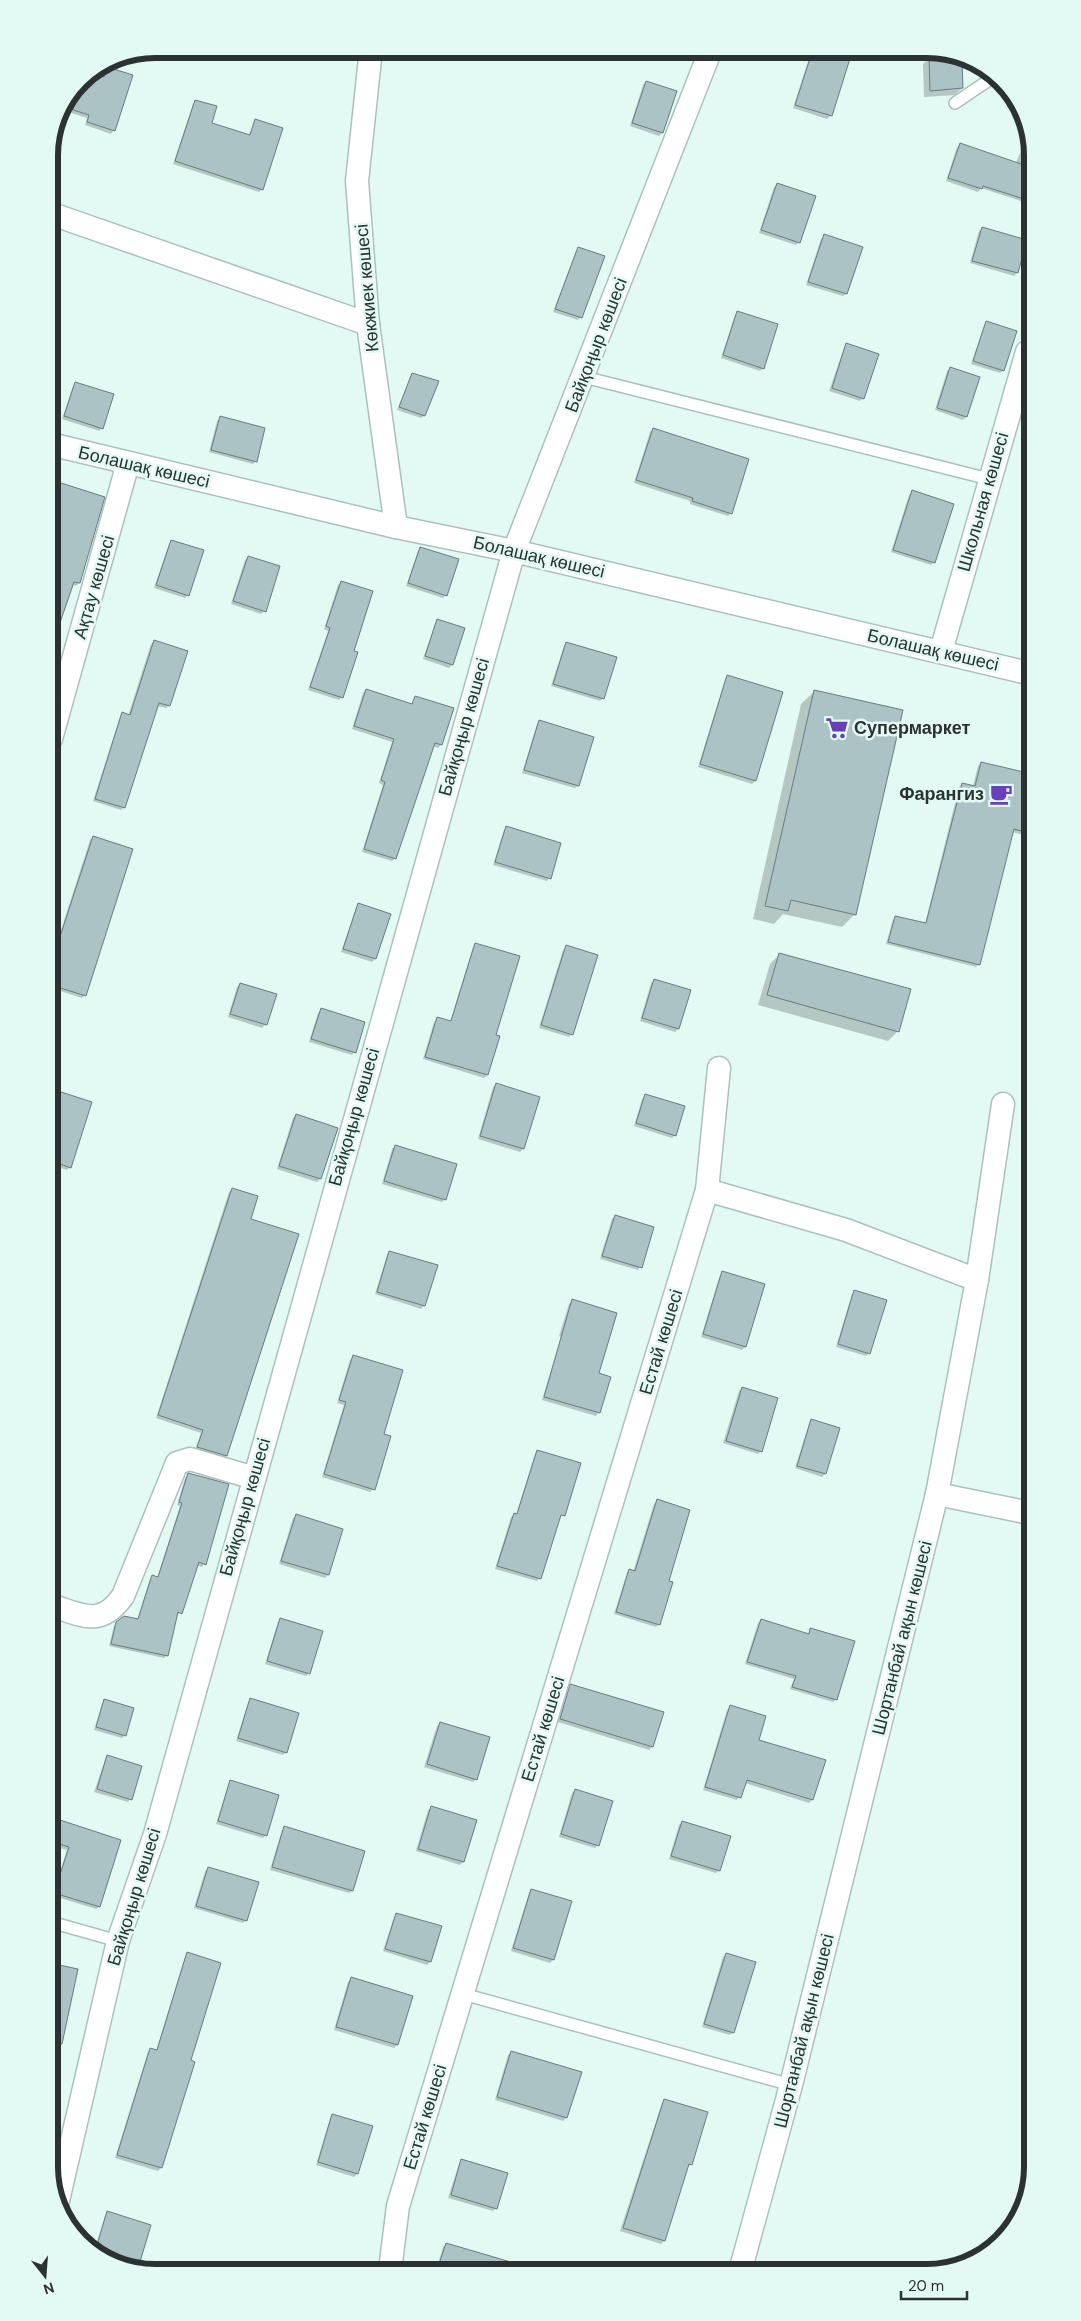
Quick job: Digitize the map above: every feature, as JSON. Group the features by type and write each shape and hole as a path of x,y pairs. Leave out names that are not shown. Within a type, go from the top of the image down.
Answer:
{"street":[{"name":"Көкжиек көшесі","path":"370,58 357,181 368,324 396,527"},
{"name":"Байқоңыр көшесі","path":"60,2190 118,1941 154,1834 514,551 584,377 708,58"},
{"path":"58,216 368,324"},
{"name":"Школьная көшесі","path":"941,651 1024,362"},
{"name":"Болашақ көшесі","path":"58,446 396,527 514,551 1024,672"},
{"name":"Ақтау көшесі","path":"58,711 128,463"},
{"name":"Естай көшесі","path":"391,2263 398,2206 707,1190 719,1068"},
{"name":"Шортанбай ақын көшесі","path":"742,2264 791,2085 937,1494 977,1280 1003,1104"},
{"path":"707,1190 846,1230 977,1280"},
{"path":"58,1607 88,1616 102,1616 113,1610 123,1596 177,1463 190,1459 254,1478"},
{"path":"937,1494 1024,1512"}],"lane":[{"path":"955,103 989,80"},
{"path":"584,377 989,479"},
{"path":"58,1924 118,1941"},
{"path":"463,1994 791,2085"}],"building":[{"path":"810,58 850,58 832,116 795,105"},
{"path":"929,58 946,59 962,64 963,88 930,91"},
{"path":"110,68 133,75 115,131 87,122 89,115 69,108 77,95 90,81 99,75 104,77 106,70"},
{"path":"646,81 677,91 663,133 632,123"},
{"path":"195,100 217,106 212,123 250,135 255,119 283,128 263,190 175,161"},
{"path":"960,143 1024,165 1024,199 983,186 982,189 948,178"},
{"path":"777,183 816,196 800,243 761,230"},
{"path":"982,227 1024,239 1024,251 1018,273 972,261"},
{"path":"824,234 863,247 847,294 808,282"},
{"path":"578,247 605,256 582,318 555,309"},
{"path":"737,311 778,324 764,369 723,355"},
{"path":"986,321 1017,331 1004,371 973,361"},
{"path":"846,343 879,354 864,399 832,388"},
{"path":"950,367 980,377 967,417 937,408"},
{"path":"412,373 439,381 425,416 399,407"},
{"path":"75,382 114,394 103,429 64,416"},
{"path":"220,416 265,428 257,462 211,450"},
{"path":"653,428 749,459 732,514 692,501 693,498 636,480"},
{"path":"58,482 105,497 80,583 74,582 58,628"},
{"path":"912,490 954,504 935,563 893,550"},
{"path":"171,540 204,550 189,596 156,585"},
{"path":"420,547 459,559 447,596 408,583"},
{"path":"248,556 280,566 266,612 233,601"},
{"path":"341,581 373,591 354,651 358,652 343,698 310,687 330,628 326,626"},
{"path":"437,619 465,628 453,665 425,656"},
{"path":"154,640 188,651 170,706 159,703 125,808 95,799 122,712 130,715"},
{"path":"566,642 617,657 604,699 553,684"},
{"path":"727,675 783,692 756,781 700,764"},
{"path":"366,689 412,704 415,696 454,708 442,745 435,743 396,859 364,849 385,782 381,780 394,739 354,726"},
{"path":"814,690 903,710 856,915 791,900 788,911 765,906"},
{"path":"539,720 594,737 579,786 524,770"},
{"path":"981,762 1024,772 1024,832 1014,829 980,965 888,942 895,916 926,923 962,783 975,786"},
{"path":"506,826 561,843 551,879 495,862"},
{"path":"93,836 133,849 86,996 58,987 58,943"},
{"path":"358,903 391,914 376,959 343,949"},
{"path":"475,943 520,956 496,1035 500,1036 488,1075 425,1057 437,1017 451,1021"},
{"path":"566,945 598,955 573,1035 541,1025"},
{"path":"779,953 911,989 899,1032 767,995"},
{"path":"654,979 691,990 679,1029 642,1018"},
{"path":"240,983 277,994 267,1025 230,1014"},
{"path":"321,1008 365,1022 356,1053 311,1039"},
{"path":"496,1083 540,1097 524,1149 480,1136"},
{"path":"58,1091 92,1102 71,1168 58,1163"},
{"path":"645,1094 685,1106 676,1136 636,1123"},
{"path":"296,1114 338,1128 321,1179 279,1166"},
{"path":"395,1145 457,1164 446,1200 384,1181"},
{"path":"232,1188 258,1196 251,1219 299,1234 227,1456 197,1447 203,1430 158,1415"},
{"path":"615,1215 654,1227 642,1268 602,1256"},
{"path":"389,1251 438,1265 425,1306 377,1292"},
{"path":"722,1271 765,1284 746,1347 703,1334"},
{"path":"854,1290 887,1300 870,1354 838,1344"},
{"path":"572,1299 617,1313 599,1373 611,1377 600,1413 544,1397"},
{"path":"353,1355 403,1370 384,1434 391,1436 375,1490 324,1474 346,1402 339,1400"},
{"path":"742,1387 778,1398 762,1452 726,1441"},
{"path":"811,1419 840,1428 826,1474 797,1466"},
{"path":"537,1450 581,1463 565,1516 561,1515 541,1579 497,1566 514,1513 517,1514"},
{"path":"188,1473 229,1484 206,1565 199,1562 182,1614 178,1612 168,1656 111,1644 116,1622 124,1616 138,1619 152,1575 158,1577 182,1503 179,1502"},
{"path":"657,1499 690,1510 669,1581 673,1582 660,1625 616,1612 629,1569 635,1571"},
{"path":"296,1514 343,1529 329,1575 281,1561"},
{"path":"280,1618 323,1631 310,1674 267,1661"},
{"path":"761,1619 809,1634 810,1628 855,1641 837,1700 792,1687 796,1676 747,1662"},
{"path":"570,1684 664,1712 653,1747 560,1719"},
{"path":"250,1698 299,1713 287,1753 238,1738"},
{"path":"104,1699 134,1708 126,1736 96,1727"},
{"path":"730,1705 766,1716 759,1740 826,1760 813,1800 747,1780 741,1798 705,1787"},
{"path":"440,1722 490,1737 477,1780 427,1764"},
{"path":"107,1755 142,1766 132,1800 97,1789"},
{"path":"230,1780 279,1795 267,1836 218,1821"},
{"path":"575,1789 613,1801 599,1846 561,1834"},
{"path":"431,1806 477,1820 464,1862 418,1849"},
{"path":"60,1820 121,1840 100,1907 58,1894 58,1881 69,1847 58,1844"},
{"path":"682,1821 731,1836 720,1871 671,1856"},
{"path":"284,1826 365,1851 353,1891 272,1867"},
{"path":"208,1867 259,1882 247,1921 196,1906"},
{"path":"531,1889 572,1901 554,1960 513,1948"},
{"path":"396,1913 442,1926 431,1962 385,1949"},
{"path":"187,1952 221,1963 191,2060 195,2062 162,2168 117,2155 150,2048 157,2050"},
{"path":"726,1953 756,1962 734,2033 704,2024"},
{"path":"58,1965 78,1969 62,2044 58,2044"},
{"path":"351,1977 413,1996 398,2045 336,2027"},
{"path":"511,2051 582,2072 567,2118 497,2097"},
{"path":"664,2099 708,2112 692,2165 689,2164 665,2241 623,2228"},
{"path":"332,2114 373,2126 358,2174 318,2162"},
{"path":"461,2159 508,2173 497,2209 451,2195"},
{"path":"107,2211 151,2225 140,2262 111,2254 97,2245"},
{"path":"446,2243 516,2263 439,2263"}],"place":[{"name":"Супермаркет","path":"837,728"},
{"name":"Фарангиз","path":"1001,794"}]}
